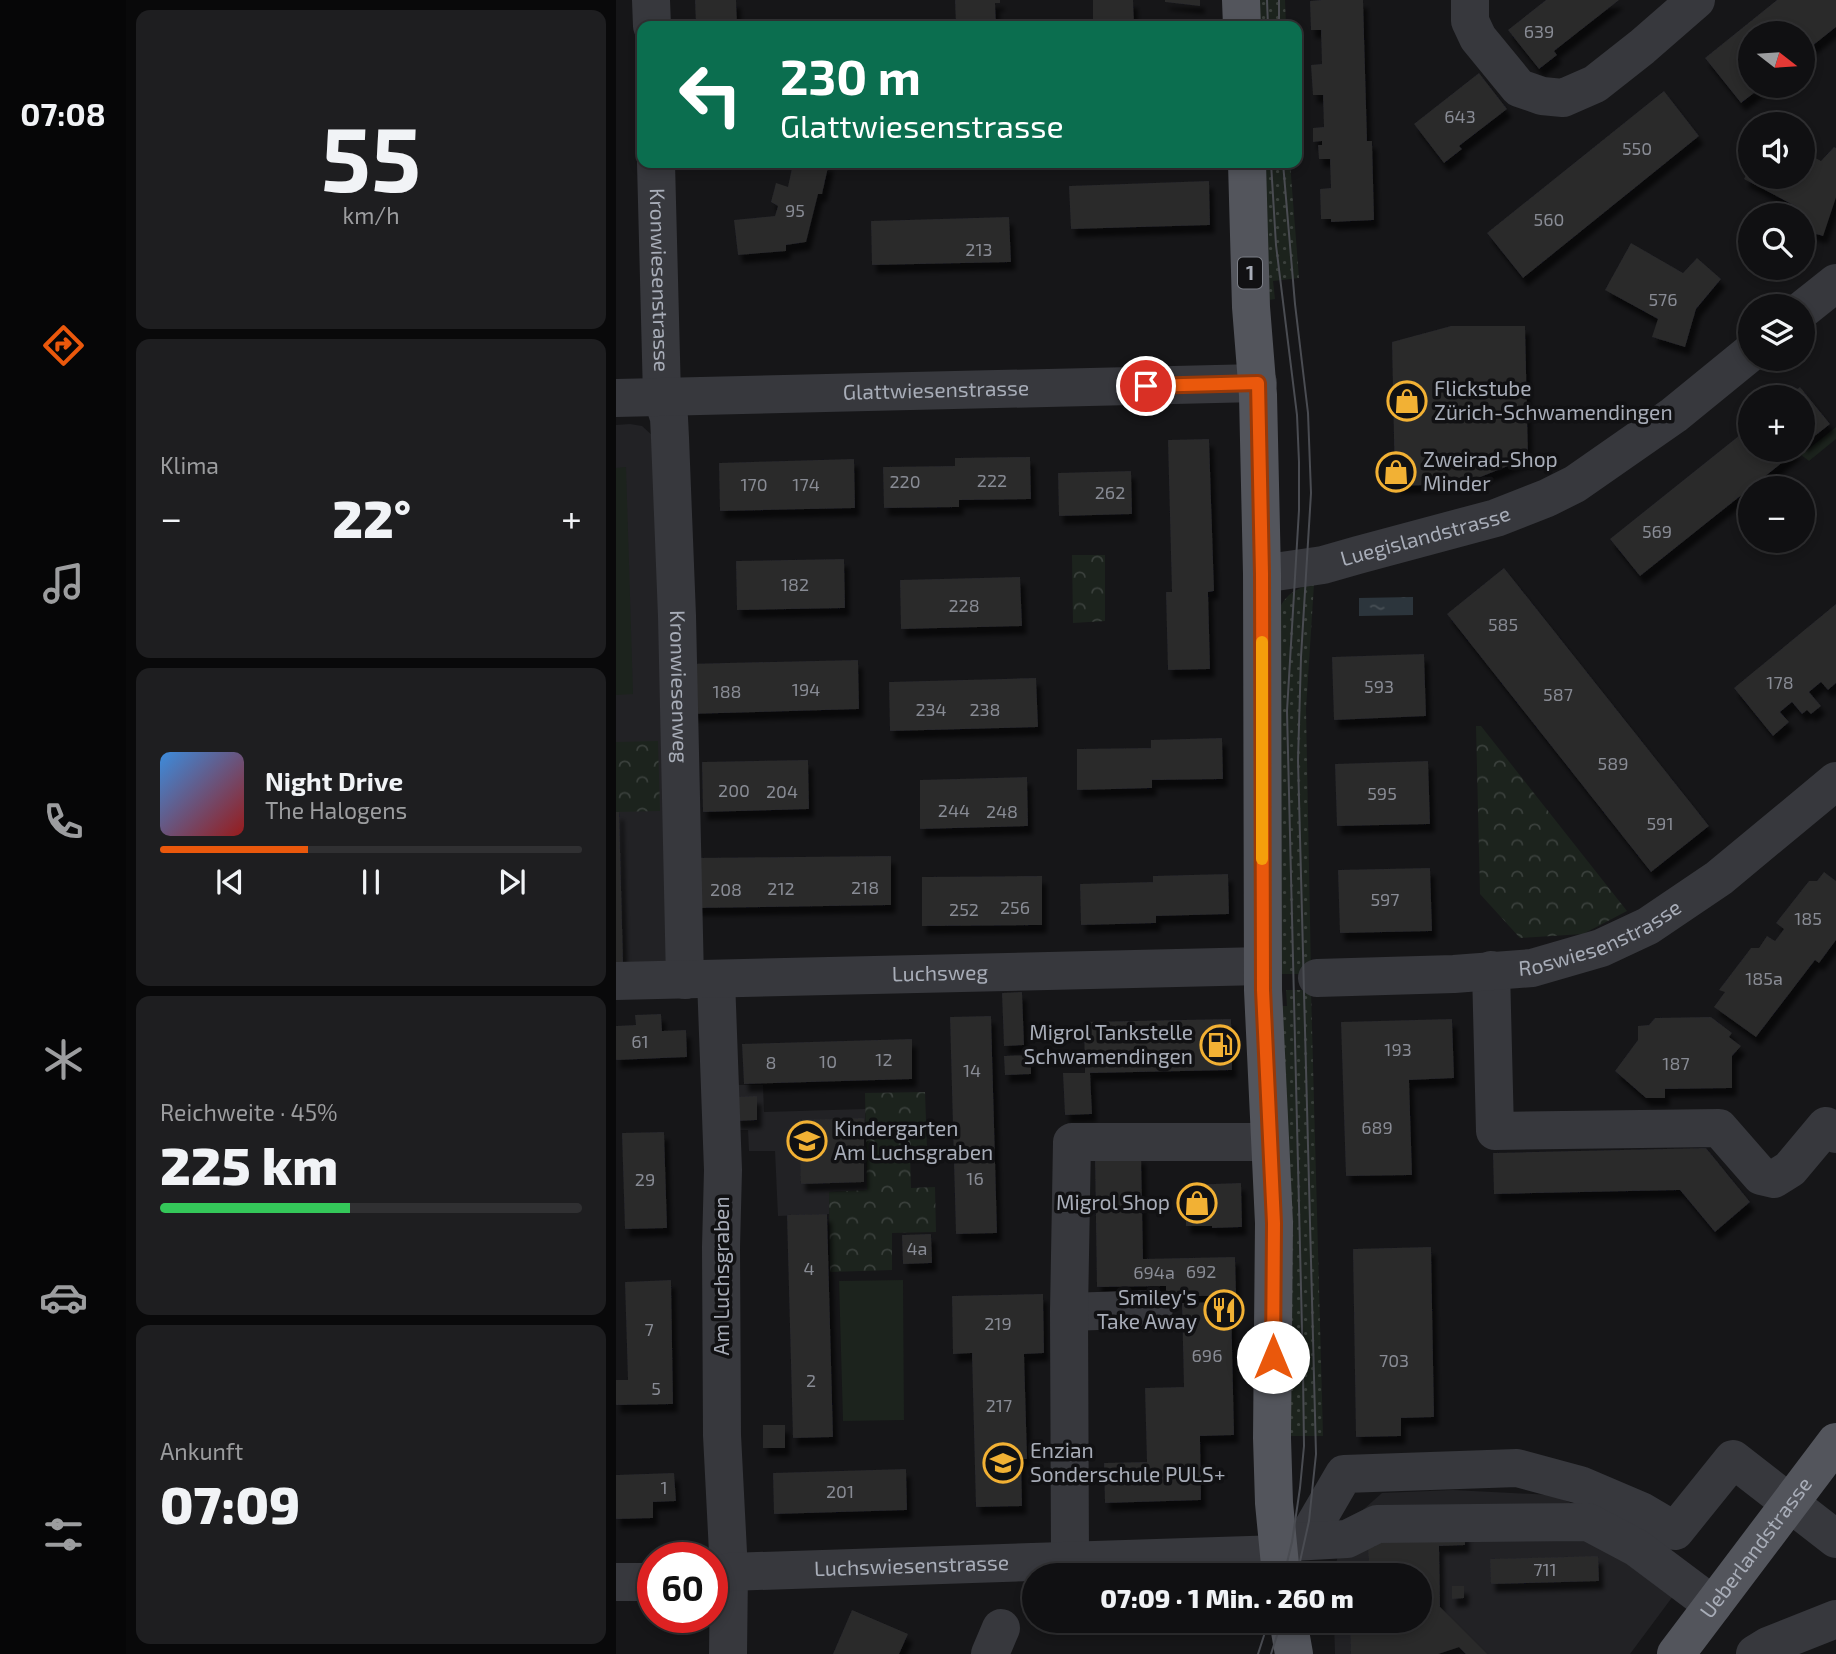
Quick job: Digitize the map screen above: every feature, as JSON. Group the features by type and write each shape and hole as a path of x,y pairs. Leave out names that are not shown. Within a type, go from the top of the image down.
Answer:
{"main road":[{"path":"1241,0 1242,21"},
{"name":"1","path":"1247,168 1251,307 1258,383 1262,574 1263,966 1274,1223 1273,1478 1274,1503 1289,1557"},
{"name":"Ueberlandstrasse","path":"1676,1654 1836,1443"},
{"path":"1290,1633 1294,1654"}],"street":[{"path":"651,0 652,21"},
{"path":"1470,0 1470,21 1478,38 1519,88 1542,96 1563,98 1595,84 1696,0"},
{"name":"Kronwiesenstrasse","path":"656,168 663,396"},
{"path":"1815,300 1836,283"},
{"name":"Luegislandstrasse","path":"1262,574 1323,565 1384,549 1496,518 1547,498 1575,484 1674,415 1738,363"},
{"name":"Glattwiesenstrasse","path":"616,398 1258,383"},
{"name":"Kronwiesenweg","path":"663,396 669,418 677,616 701,979"},
{"name":"Roswiesenstrasse","path":"1317,978 1454,974 1532,968 1601,948 1648,926 1719,878 1836,781"},
{"name":"Luchsweg","path":"616,981 1263,966"},
{"path":"1485,971 1496,1130 1718,1128 1761,1176 1774,1179 1790,1169 1826,1126 1836,1133"},
{"name":"Am Luchsgraben","path":"701,979 723,1170 720,1542"},
{"path":"1070,1560 1069,1312 1072,1142 1270,1142"},
{"path":"1069,1312 1154,1309"},
{"path":"1289,1557 1344,1474 1517,1468 1580,1485 1641,1511 1675,1531 1732,1460 1836,1539"},
{"name":"Luchswiesenstrasse","path":"728,1574 1070,1560 1289,1557 1347,1539 1377,1524 1588,1522 1637,1548 1713,1605"},
{"path":"616,1582 637,1582"},
{"path":"1755,1654 1768,1646 1836,1619"},
{"name":"Am Luchsgraben","path":"726,1633 728,1654"}],"shaded area":[{"path":"616,425 642,426 654,437 671,978 616,980"},
{"name":"Kindergarten Am Luchsgraben","path":"723,1085 763,1085 764,1112 865,1109 867,1190 829,1192 829,1214 778,1216 775,1151 749,1151 748,1130 725,1130"},
{"path":"1453,1490 1552,1495 1610,1519 1688,1576 1630,1654 1335,1654 1334,1633 1432,1633 1432,1563 1336,1563 1346,1525 1382,1493"}],"green space":[{"path":"1259,0 1285,0 1286,21 1260,21"},
{"path":"1263,168 1290,168 1299,278 1273,281 1275,299 1267,300"},
{"path":"1836,427 1836,439 1815,456 1815,444"},
{"path":"626,467 633,694 616,695 616,468"},
{"path":"1072,555 1105,555 1105,621 1073,623"},
{"path":"1314,584 1306,709 1311,974 1279,974 1279,609 1293,592"},
{"path":"1476,726 1481,726 1627,911 1583,934 1520,938 1480,894"},
{"path":"658,741 660,811 616,812 616,742"},
{"path":"1286,990 1311,990 1323,1436 1288,1436 1291,1221 1280,1006 1287,1006"},
{"path":"925,1092 927,1150 910,1151 911,1188 935,1187 936,1232 892,1233 892,1270 830,1272 829,1192 867,1190 865,1093"},
{"path":"903,1280 904,1420 843,1421 839,1281"}],"water":[{"path":"1413,597 1413,615 1359,616 1359,598"}],"building":[{"path":"695,0 736,0 737,21 696,21"},
{"path":"955,0 1000,0 1000,3 995,3 996,21 956,21"},
{"path":"1093,0 1133,0 1134,21 1093,21"},
{"path":"1200,0 1200,6 1165,2"},
{"path":"1363,0 1367,141 1372,141 1374,220 1331,222 1331,219 1321,219 1320,189 1331,188 1330,159 1319,159 1318,145 1322,145 1322,141 1313,142 1313,128 1324,127 1323,95 1313,95 1311,65 1322,64 1321,30 1311,30 1310,1"},
{"path":"1546,0 1619,0 1554,51 1557,55 1539,69 1508,30"},
{"path":"1777,0 1836,0 1836,27 1815,44 1815,21 1751,21"},
{"path":"1738,31 1738,98 1747,98 1741,103 1705,58"},
{"path":"1479,73 1507,109 1459,146 1462,149 1444,163 1414,124"},
{"path":"1664,91 1699,136 1523,278 1487,233"},
{"path":"1836,148 1836,197 1823,236 1815,234 1815,203 1789,203 1763,189 1815,189 1815,158 1821,161"},
{"path":"792,168 828,168 806,242 786,245 786,251 738,255 734,220 775,216 778,206 771,202 776,183 788,187"},
{"path":"1209,181 1210,225 1071,229 1069,186"},
{"path":"1009,217 1011,262 872,265 871,221"},
{"path":"1631,243 1683,273 1697,258 1721,279 1696,309 1685,347 1652,337 1658,319 1605,290"},
{"path":"1451,326 1525,326 1528,458 1463,484 1395,486 1392,342"},
{"path":"1815,406 1830,424 1815,436"},
{"path":"1738,437 1738,462 1783,462 1765,476 1738,476 1738,498 1640,576 1610,539"},
{"path":"1209,439 1214,591 1208,592 1210,669 1168,670 1166,592 1172,592 1168,440"},
{"path":"1030,457 1031,499 959,500 959,507 884,508 883,467 955,466 955,458"},
{"path":"854,459 855,508 720,511 719,463"},
{"path":"1131,471 1132,514 1059,516 1058,473"},
{"path":"844,559 845,608 737,610 736,561"},
{"path":"1504,568 1709,826 1651,872 1447,614"},
{"path":"1020,577 1022,626 901,629 900,580"},
{"path":"1836,604 1836,683 1828,690 1821,682 1809,692 1821,706 1811,714 1807,710 1802,714 1792,702 1780,712 1789,722 1773,736 1734,688"},
{"path":"1424,654 1426,716 1334,720 1332,657"},
{"path":"858,660 859,709 687,714 686,664"},
{"path":"1036,678 1038,727 890,731 889,682"},
{"path":"1222,738 1223,779 1152,780 1152,788 1077,790 1077,749 1151,748 1151,740"},
{"path":"808,760 809,809 703,812 702,762"},
{"path":"1428,761 1430,824 1337,826 1335,764"},
{"path":"1027,777 1028,826 920,829 920,780"},
{"path":"616,812 619,812 623,963 616,963"},
{"path":"891,856 891,905 693,908 692,858"},
{"path":"1430,868 1432,931 1340,933 1338,870"},
{"path":"1824,872 1836,881 1836,940 1819,963 1815,960 1756,1037 1714,1007 1725,992 1719,990 1751,948 1759,948 1767,936 1775,941 1784,929 1776,923 1809,881 1817,881"},
{"path":"1228,874 1229,914 1156,916 1156,923 1081,925 1080,884 1153,882 1153,876"},
{"path":"1042,876 1042,925 922,926 922,877"},
{"path":"1022,992 1024,1045 1004,1046 1002,993"},
{"path":"661,1014 662,1031 686,1030 687,1057 616,1060 616,1026 636,1025 635,1015"},
{"path":"991,1016 997,1233 956,1234 950,1017"},
{"path":"1711,1017 1732,1033 1729,1037 1741,1046 1732,1056 1732,1088 1665,1089 1665,1098 1646,1098 1615,1071 1638,1040 1638,1026 1649,1025 1655,1018"},
{"path":"1231,1019 1232,1070 1090,1073 1092,1114 1065,1115 1063,1073 1085,1073 1084,1022"},
{"path":"1452,1019 1454,1078 1409,1080 1412,1175 1346,1176 1341,1022"},
{"path":"912,1039 912,1079 744,1084 742,1044"},
{"path":"1031,1055 1031,1074 1005,1075 1004,1056"},
{"path":"757,1096 757,1120 735,1121 734,1097"},
{"path":"864,1118 864,1182 801,1184 799,1120"},
{"path":"664,1132 667,1228 625,1229 622,1133"},
{"path":"1706,1148 1750,1202 1715,1232 1680,1190 1494,1194 1493,1153"},
{"path":"1141,1156 1143,1259 1235,1257 1236,1295 1166,1297 1166,1286 1097,1287 1095,1157"},
{"path":"1241,1183 1242,1227 1186,1226 1186,1185"},
{"path":"827,1214 833,1437 793,1438 787,1215"},
{"path":"931,1234 932,1263 903,1264 902,1235"},
{"path":"1431,1247 1434,1417 1401,1418 1401,1436 1356,1437 1353,1249"},
{"path":"671,1280 673,1404 616,1405 616,1380 628,1380 625,1282"},
{"path":"1043,1294 1044,1353 1024,1354 1027,1459 1021,1459 1022,1506 976,1507 972,1353 953,1354 952,1296"},
{"path":"1231,1302 1234,1435 1200,1436 1201,1500 1105,1503 1104,1463 1147,1462 1145,1388 1184,1387 1182,1303"},
{"path":"763,1425 785,1425 785,1448 763,1448"},
{"path":"906,1469 907,1510 774,1514 773,1473"},
{"path":"674,1473 676,1501 653,1502 653,1518 616,1519 616,1475"},
{"path":"1465,1529 1465,1545 1439,1546 1440,1607 1487,1654 1466,1654 1459,1647 1438,1654 1351,1654 1350,1633 1432,1633 1432,1563 1369,1563 1368,1547 1375,1547 1375,1530"},
{"path":"1598,1556 1599,1581 1491,1584 1490,1559"},
{"path":"1452,1586 1464,1586 1464,1598 1452,1599"},
{"path":"852,1610 908,1634 899,1654 833,1654"}],"tram line":[{"path":"1267,0 1268,21"},
{"path":"1279,0 1279,21"},
{"path":"1271,168 1276,245 1297,415 1299,462 1299,510 1287,711 1304,1446 1300,1488 1287,1563"},
{"path":"1283,168 1308,413 1311,493 1298,760 1316,1454 1309,1521 1300,1563"},
{"path":"1258,1654 1265,1633"},
{"path":"1271,1654 1278,1633"}],"slow traffic":[{"path":"1262,642 1262,859"}],"place":[{"name":"Flickstube Zürich-Schwamendingen","path":"1407,401"},
{"name":"Zweirad-Shop Minder","path":"1396,472"},
{"name":"Migrol Tankstelle Schwamendingen","path":"1220,1045"},
{"name":"Kindergarten Am Luchsgraben","path":"807,1141"},
{"name":"Migrol Shop","path":"1197,1203"},
{"name":"Smiley's Take Away","path":"1224,1310"},
{"name":"Enzian Sonderschule PULS+","path":"1003,1463"}],"route":[{"path":"1146,386 1258,383 1262,574 1263,990 1274,1223 1273,1357"}]}
